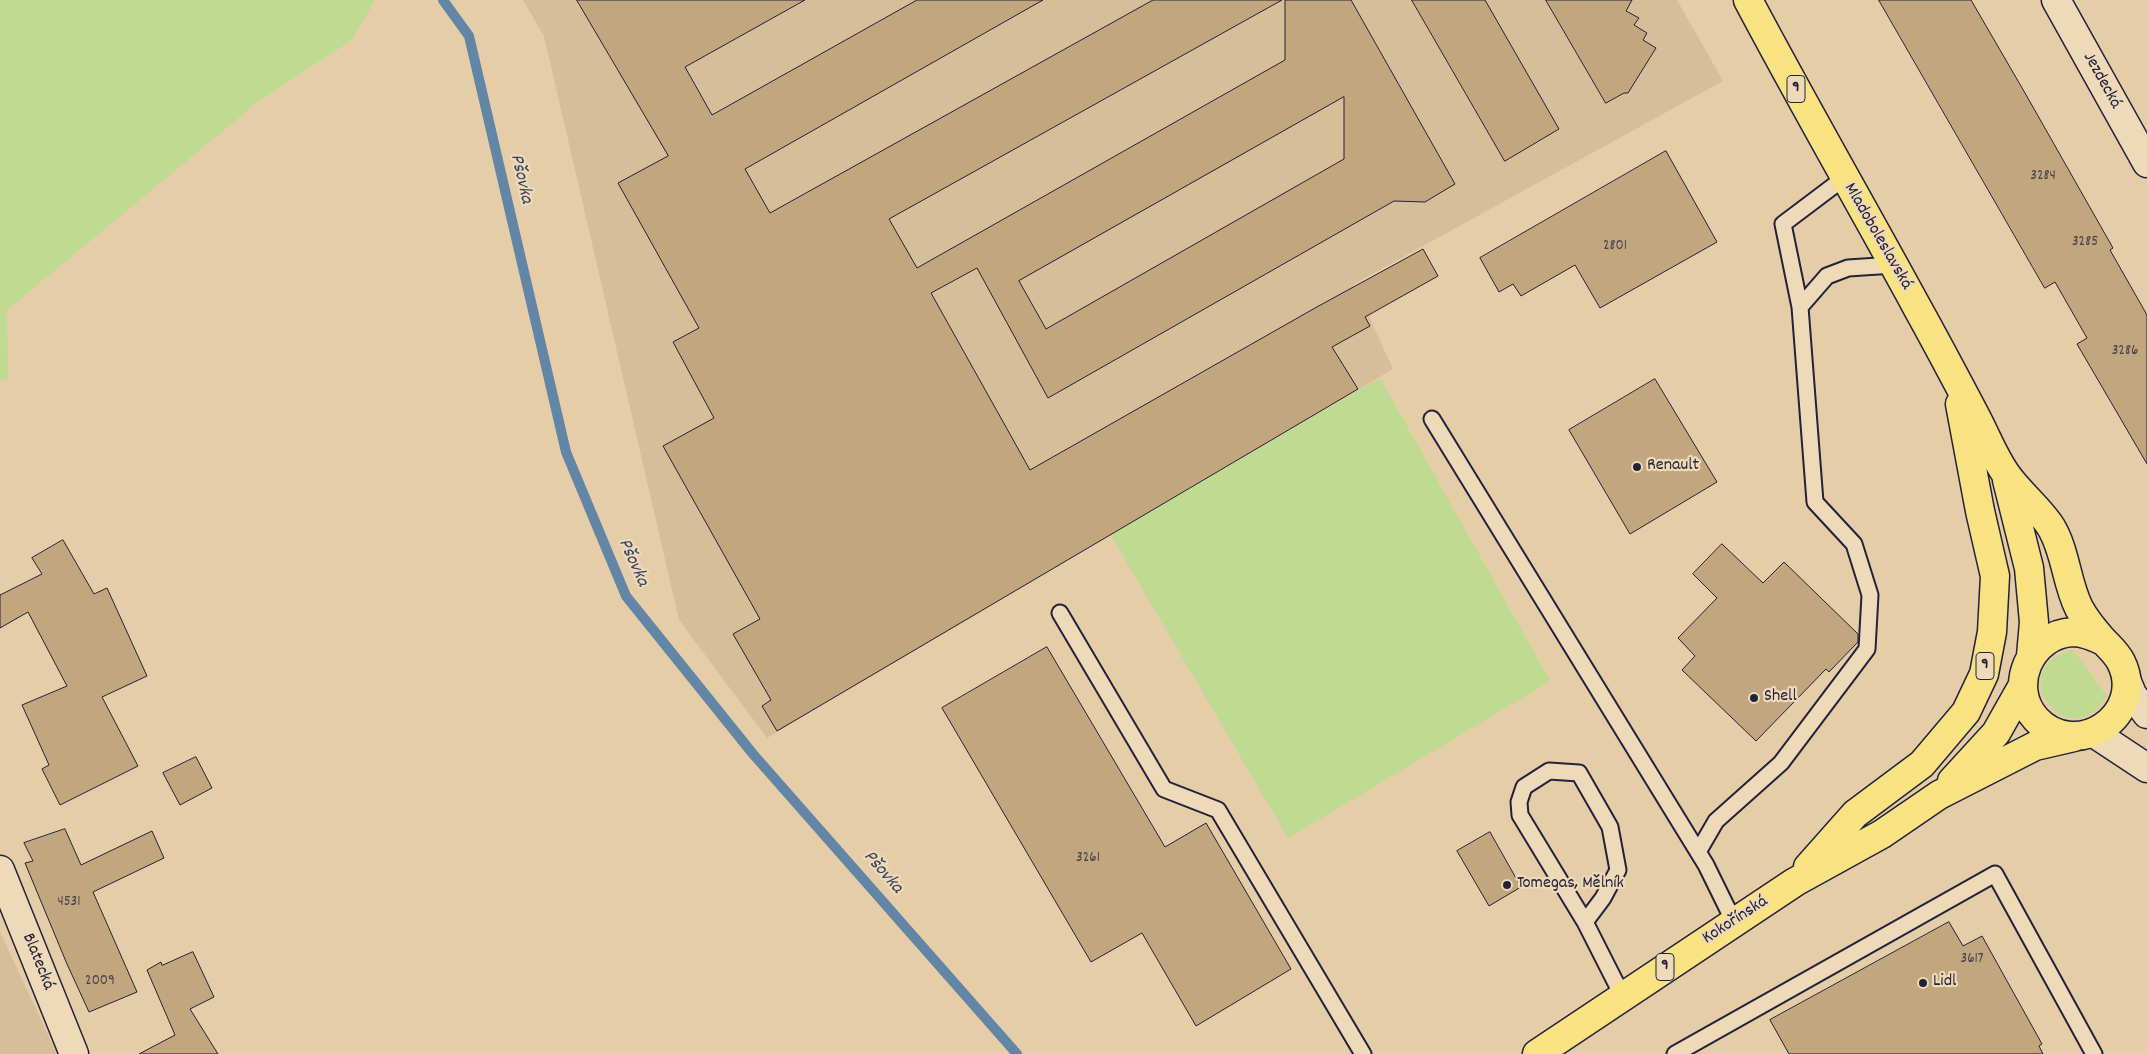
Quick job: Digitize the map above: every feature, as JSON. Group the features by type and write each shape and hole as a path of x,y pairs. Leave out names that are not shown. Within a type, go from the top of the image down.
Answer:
{"main road":[{"name":"Mladoboleslavská","path":"1748,0 1844,178 1956,378 2006,474 2050,527 2064,558 2078,604 2088,623 2103,641 2116,652 2124,666 2127,682 2126,698 2119,713 2108,725 2086,735"},
{"name":"9","path":"1795,882 1855,814 1922,764 1966,712 1984,674 1992,632 1995,576 1980,511 1956,378"},
{"name":"Mladoboleslavská","path":"2006,474 2029,568 2034,622 2031,656"},
{"name":"Mladoboleslavská","path":"2022,687 2024,671 2031,656 2042,644 2056,636 2072,632 2088,634 2103,641"},
{"name":"Kokořínská","path":"1939,795 1996,733 2022,687"},
{"path":"2022,687 2026,703 2034,717 2046,728 2061,735 2086,735"},
{"name":"Kokořínská","path":"1537,1054 1622,995 1795,882 1882,834 1939,795 2035,746 2086,735"}],"street":[{"name":"Jezdecká","path":"2056,0 2147,163"},
{"name":"Mladoboleslavská","path":"2127,682 2136,700 2147,714"},
{"path":"2086,735 2147,768"},
{"name":"Blatecká","path":"0,870 74,1054"}],"lane":[{"path":"1698,852 1716,821 1781,763 1867,649 1870,595 1854,544 1815,502 1800,308 1783,224 1844,178"},
{"path":"1800,308 1827,276 1848,268 1894,265"},
{"path":"1432,419 1698,852 1734,922"},
{"path":"1060,613 1164,790 1218,810 1363,1054"},
{"path":"1585,922 1603,898 1618,870 1610,827 1579,773 1549,771 1524,787 1519,802 1520,815 1585,922 1622,995"},
{"path":"1675,1054 1995,874 2094,1054"}],"shaded area":[{"path":"523,0 1677,0 1723,81 1354,284 1393,369 767,738 679,620 544,36"},
{"path":"0,932 57,1054 0,1054"}],"green space":[{"path":"0,0 375,0 352,40 259,101 7,310 8,380 0,379"},
{"path":"1380,378 1550,681 1288,838 1110,534"},
{"path":"2073,650 2107,696 2091,713 2075,718 2060,714 2048,704 2041,689 2042,674 2052,660"}],"building":[{"path":"577,0 805,0 685,67 712,115 917,0 1043,0 745,169 770,213 1153,0 1282,0 889,219 917,268 1285,60 1285,0 1351,0 1455,184 1425,202 1394,201 1048,398 977,268 931,293 1030,470 1315,308 1423,249 1438,276 1365,317 1370,326 1332,347 1358,389 777,731 762,706 771,700 733,634 760,619 663,446 714,418 673,342 699,328 618,183 668,156","holes":["1344,97 1344,159 1046,329 1019,281"]},
{"path":"1412,0 1485,0 1559,129 1505,161"},
{"path":"1546,0 1632,0 1626,11 1639,18 1634,25 1647,33 1643,40 1656,48 1628,93 1624,93 1606,103"},
{"path":"1879,0 1971,0 2025,93 2113,248 2110,250 2147,315 2147,464 2077,344 2087,338 2055,282 2045,288"},
{"path":"1666,151 1717,242 1600,308 1575,265 1521,296 1513,284 1499,292 1480,258"},
{"path":"1655,379 1717,482 1630,534 1569,430"},
{"path":"63,540 94,594 107,588 147,676 102,697 138,766 60,805 42,769 49,765 22,705 67,686 28,612 0,628 0,595 42,574 32,558"},
{"path":"1722,544 1763,583 1784,562 1858,634 1858,642 1829,672 1826,669 1756,741 1682,670 1695,656 1678,638 1717,598 1693,574"},
{"path":"1047,647 1165,847 1206,823 1291,969 1196,1026 1142,933 1091,962 942,708"},
{"path":"196,757 212,788 180,805 163,773"},
{"path":"65,829 81,865 152,831 164,858 93,892 137,992 89,1012 25,863 33,861 24,843"},
{"path":"1490,832 1521,887 1489,906 1457,851"},
{"name":"Lidl","path":"1949,922 1963,946 1982,936 2042,1044 2039,1046 2043,1054 1789,1054 1770,1020"},
{"path":"193,952 214,997 190,1009 218,1054 139,1054 175,1035 147,970 161,962 162,965"}],"waterway":[{"name":"Pšovka","path":"443,0 469,36 566,452 626,596 753,754 1017,1054"}],"place":[{"name":"Renault","path":"1637,467"},
{"name":"Shell","path":"1754,698"},
{"name":"Tomegas, Mělník","path":"1507,885"},
{"name":"Lidl","path":"1923,983"}]}
